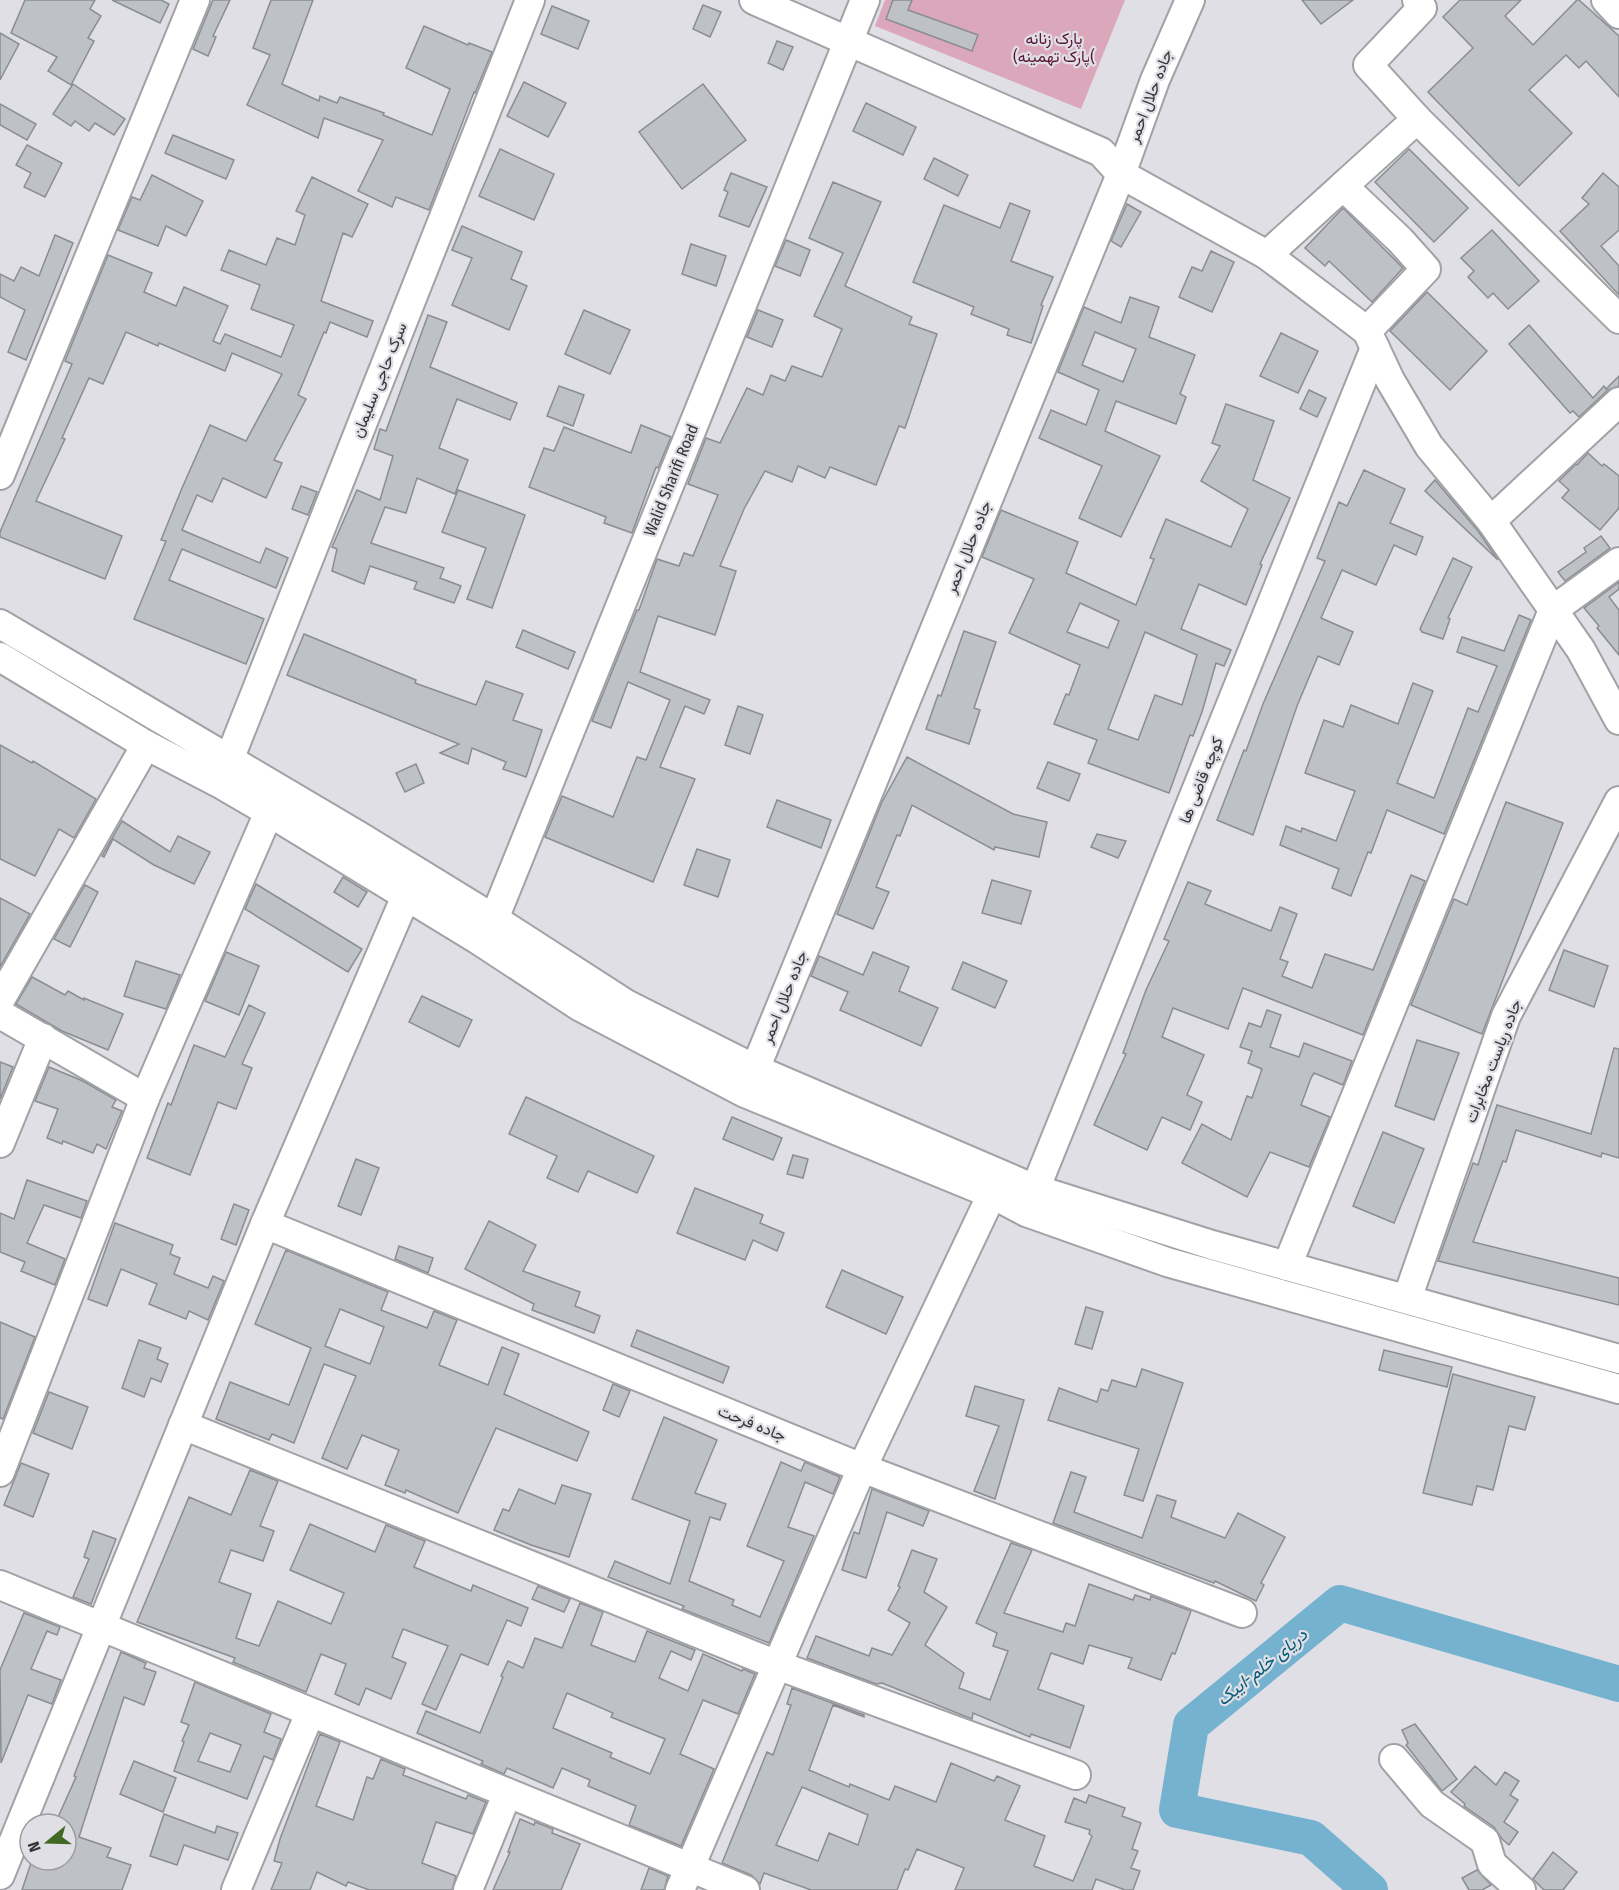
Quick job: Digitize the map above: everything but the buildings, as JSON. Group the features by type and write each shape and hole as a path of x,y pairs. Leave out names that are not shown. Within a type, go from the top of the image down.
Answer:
{"street":[{"path":"0,475 195,0"},
{"name":"سرک حاجی سلیمان","path":"229,760 530,0"},
{"path":"754,0 1101,152 1121,174 1267,255 1371,339 1390,380 1429,446 1491,521 1581,650 1617,712"},
{"name":"Walid Sharifi Road","path":"494,919 865,0"},
{"name":"جاده حلال احمر","path":"750,1081 1121,174 1155,80 1190,0"},
{"path":"1606,0 1619,14"},
{"path":"1423,3 1368,65 1418,119 1619,319"},
{"path":"1267,255 1418,119"},
{"path":"1343,186 1400,240 1426,269 1371,339"},
{"name":"کوچه قاضی ها","path":"1031,1201 1371,339"},
{"path":"1491,521 1619,402"},
{"path":"1287,1266 1553,610 1619,562"},
{"path":"0,624 229,760 413,885 477,939 579,1006 995,1185 1167,1262 1619,1389"},
{"path":"0,657 146,745 269,812 413,885 494,919 750,1081"},
{"path":"0,1000 146,745"},
{"name":"جاده ریاست مخابرات","path":"1407,1299 1506,1016 1619,801"},
{"path":"0,1472 145,1098 269,812"},
{"path":"0,1875 266,1224 413,885"},
{"path":"0,1014 145,1098"},
{"path":"0,1143 43,1038"},
{"path":"684,1879 862,1468 995,1185"},
{"path":"1031,1201 1212,1245 1619,1359"},
{"name":"جاده فرحت","path":"266,1224 862,1468 1242,1613"},
{"path":"183,1425 777,1665 1076,1775"},
{"path":"0,1585 507,1794 684,1879 745,1890"},
{"path":"236,1890 310,1713"},
{"path":"1394,1759 1432,1803 1485,1841 1492,1864 1521,1890"},
{"path":"468,1890 507,1794"}],"green space":[{"name":"پارک زنانه (پارک تهمینه(","path":"885,0 1125,0 1081,109 875,26"}],"waterway":[{"name":"دریای خلم-ایبک","path":"1370,1890 1311,1838 1177,1810 1191,1725 1340,1603 1619,1684"}]}
